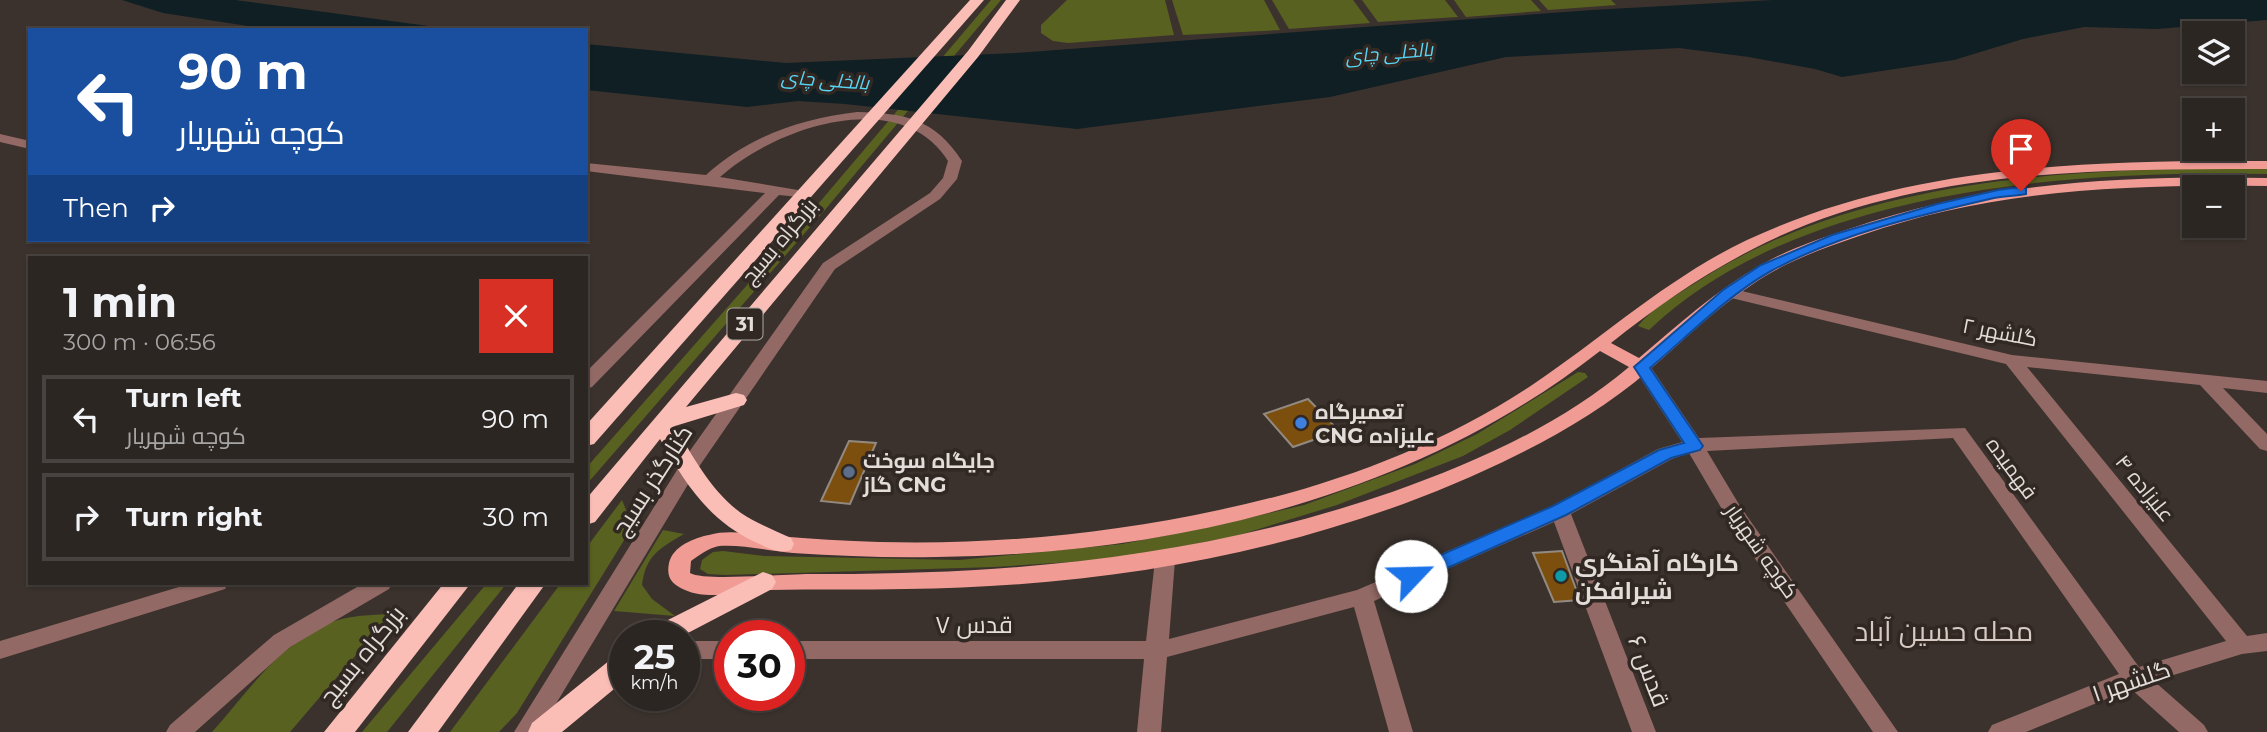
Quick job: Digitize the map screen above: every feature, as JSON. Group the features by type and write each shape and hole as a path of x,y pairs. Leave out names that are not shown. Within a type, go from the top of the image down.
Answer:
{"highway":[{"name":"بزرگراه بسیج","path":"588,437 977,0"},
{"name":"بزرگراه بسیج","path":"588,514 972,54 1013,0"},
{"path":"736,400 662,422 714,502 734,520 782,544"},
{"path":"690,620 763,582"},
{"name":"بزرگراه بسیج","path":"338,732 456,585"},
{"path":"422,732 532,585"},
{"path":"542,732 609,677"}],"main road":[{"path":"2267,164 2064,168 1975,178 1884,194 1810,219 1736,252 1680,284 1532,393 1422,452 1336,485 1249,509 1139,534 1010,547 890,550 719,539 693,548 678,564 680,577 696,585 1014,579 1165,560 1357,513 1458,475 1528,443 1585,409 1642,367 1728,293 1766,268 1837,237 1998,194 2091,184 2190,180 2267,182"},
{"path":"1601,344 1642,367"}],"street":[{"name":"کنارگذر بسیج","path":"526,732 689,467 829,265 935,196 950,179 955,161 945,145 931,132 888,118 860,116 791,129 733,159 709,180"},
{"path":"0,138 28,145"},
{"path":"588,167 709,180 804,195"},
{"path":"588,381 775,191"},
{"name":"گلشهر ۲","path":"1728,293 2012,360 2267,387"},
{"name":"علیزاده ۴","path":"2012,360 2242,645"},
{"name":"کوچه شهریار","path":"1642,367 1733,511 1886,732"},
{"path":"2207,382 2267,445"},
{"name":"فهمیده","path":"1694,446 1958,432 2134,678"},
{"name":"قدس ۷","path":"805,650 1159,650 1362,597 1560,510 1665,454 1694,446"},
{"name":"قدس ۶","path":"1560,510 1644,732"},
{"path":"1150,732 1165,560"},
{"path":"0,650 211,585"},
{"path":"178,732 282,641 378,585"},
{"path":"1362,597 1401,732"},
{"name":"گلشهر ۱","path":"2000,732 2033,726 2134,678 2242,645 2267,642"},
{"path":"2134,678 2196,732"}],"green space":[{"path":"991,0 1001,0 824,211 588,483 588,466 813,210"},
{"path":"1067,0 1165,0 1174,35 1068,43 1053,41 1041,33 1041,25"},
{"path":"1172,0 1264,0 1280,30 1183,35"},
{"path":"1272,0 1353,0 1370,23 1289,29"},
{"path":"1362,0 1445,0 1458,17 1378,22"},
{"path":"1454,0 1531,0 1541,11 1466,17"},
{"path":"1539,0 1611,0 1616,5 1548,10"},
{"path":"2267,169 2267,174 2109,177 2025,184 1941,197 1859,217 1781,245 1710,282 1649,330 1638,326 1650,313 1674,296 1761,247 1828,219 1899,199 1973,185 2047,176 2122,171"},
{"path":"1578,372 1585,373 1588,377 1510,430 1463,456 1337,505 1236,536 1148,553 1086,561 994,567 725,575 708,574 700,569 702,560 713,552 723,551 764,556 959,560 1122,544 1210,527 1304,505 1415,464 1477,434"},
{"path":"622,500 628,515 636,521 517,713 499,732 450,732 560,585 588,585 588,545"},
{"path":"663,530 684,534 651,559 642,585 652,599 675,616 614,611"},
{"path":"485,585 505,585 387,732 362,732"},
{"path":"391,614 290,732 212,732 266,670 297,642 332,622"}],"water":[{"path":"122,0 235,0 443,28 260,28 163,13"},
{"name":"بالخلی چای","path":"1773,0 2267,0 2267,20 2182,21 2182,27 2157,29 2084,27 2023,39 1954,60 1842,77 1815,69 1749,57 1679,48 1506,57 1330,97 1077,129 845,104 798,101 747,107 588,90 588,44 786,63 1016,53 1592,10"}],"building":[{"name":"تعمیرگاه CNG علیزاده","path":"1308,399 1339,431 1293,447 1264,414"},
{"name":"جایگاه سوخت گاز CNG","path":"849,441 876,443 850,504 821,501"},
{"name":"کارگاه آهنگری شیرافکن","path":"1562,551 1580,600 1554,602 1533,553"}],"place":[{"name":"تعمیرگاه CNG علیزاده","path":"1301,423"},
{"name":"جایگاه سوخت گاز CNG","path":"849,472"},
{"name":"کارگاه آهنگری شیرافکن","path":"1561,576"}],"district":[{"name":"محله حسین آباد","path":"1944,631"}],"route":[{"path":"1411,576 1560,510 1665,454 1694,446 1642,367 1728,293 1766,268 1837,237 1937,208 2021,191"}]}
